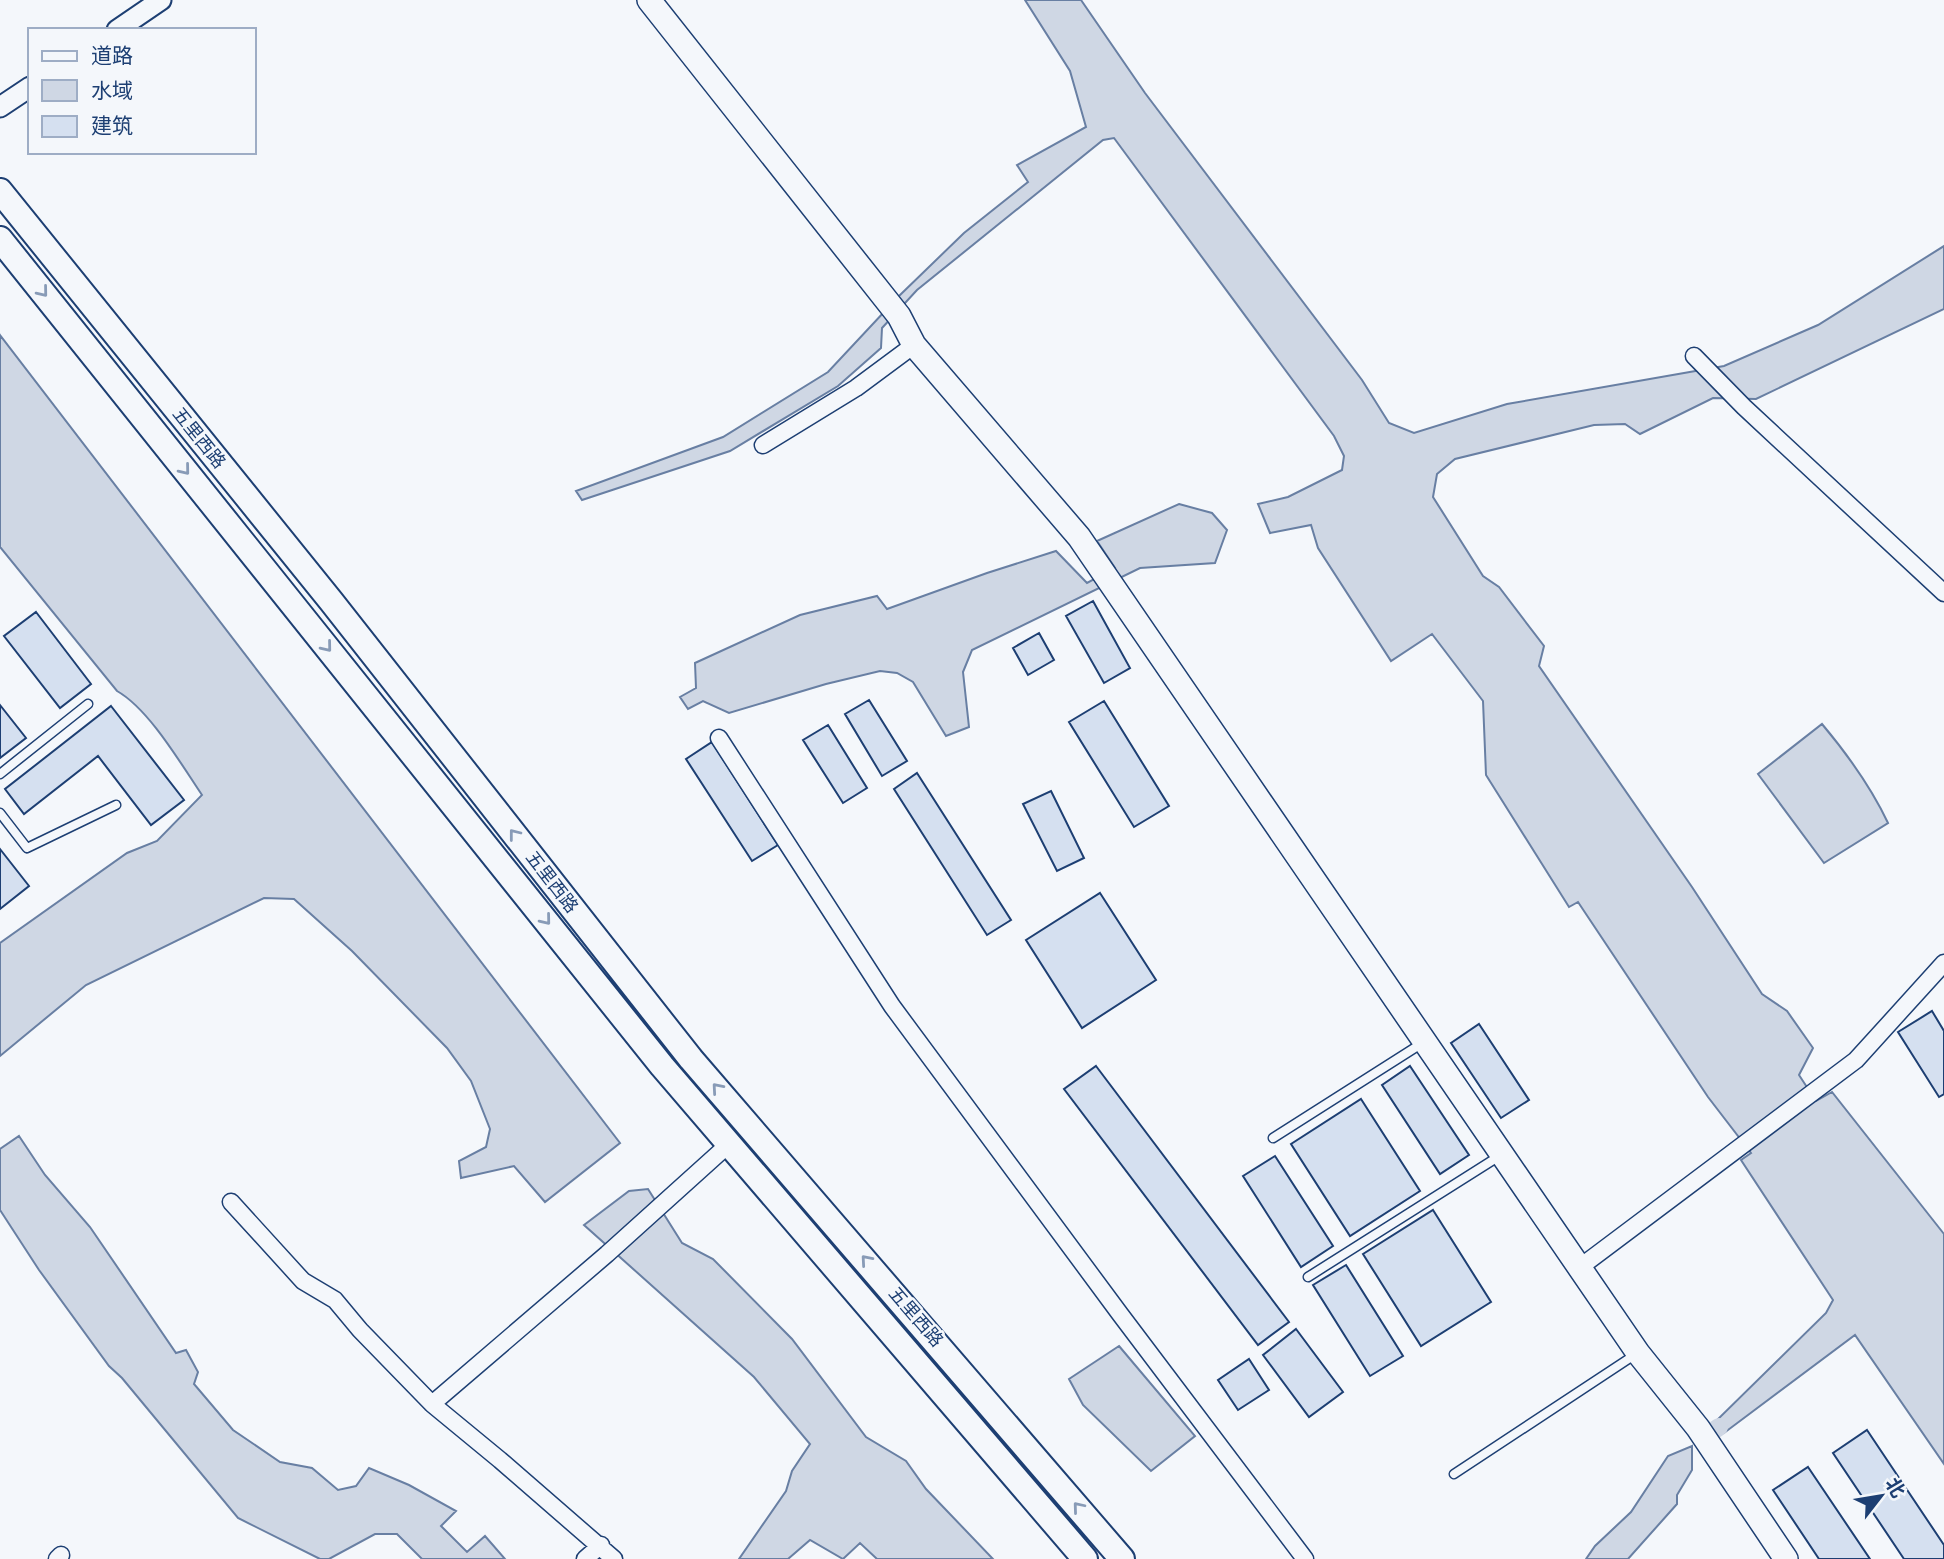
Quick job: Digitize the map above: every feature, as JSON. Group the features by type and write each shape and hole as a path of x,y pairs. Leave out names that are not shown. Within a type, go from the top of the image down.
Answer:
{"main road":[{"path":"649,0 899,316 914,345 1079,537 1637,1353 1698,1428 1786,1559"},
{"name":"五里西路","path":"0,191 331,601 691,1059 1122,1559"},
{"name":"五里西路","path":"0,239 662,1066 1085,1559"}],"street":[{"path":"120,28 162,0"},
{"path":"0,107 28,88"},
{"path":"763,445 856,388 914,345"},
{"path":"1698,360 1744,407 1944,593"},
{"path":"719,738 892,1006 1103,1292 1306,1559"},
{"path":"1579,1268 1856,1060 1944,962"},
{"path":"432,1404 607,1254 729,1144"},
{"path":"232,1202 303,1281 335,1300 360,1330 432,1404 601,1545 614,1559"},
{"path":"585,1559 601,1545"}],"lane":[{"path":"0,774 88,704"},
{"path":"0,813 27,848 116,805"},
{"path":"1273,1138 1425,1042"},
{"path":"1308,1277 1502,1154"},
{"path":"1454,1474 1637,1353"}],"water":[{"path":"1025,0 1081,0 1145,93 1362,380 1389,423 1414,433 1507,404 1724,366 1818,325 1944,246 1944,309 1756,399 1713,398 1640,434 1625,424 1594,425 1455,459 1437,474 1433,497 1483,576 1499,587 1544,646 1539,666 1692,887 1762,994 1787,1011 1813,1048 1799,1075 1816,1101 1832,1092 1944,1234 1944,1464 1855,1335 1724,1433 1715,1422 1826,1313 1833,1300 1741,1160 1751,1153 1708,1097 1578,902 1569,907 1486,775 1483,701 1432,634 1391,661 1318,548 1311,525 1270,533 1258,504 1288,497 1342,470 1344,456 1334,436 1114,138 1103,140 917,290 882,328 881,348 838,386 730,451 582,500 576,491 723,437 828,372 899,296 964,233 1028,182 1017,165 1086,127 1070,71"},
{"path":"0,335 620,1143 545,1202 514,1166 461,1178 459,1161 486,1147 490,1129 471,1081 447,1048 352,951 294,899 264,898 86,985 0,1056 0,943 127,853 157,841 202,795 141,710 117,691 0,547"},
{"path":"1179,504 1212,513 1227,530 1215,563 1140,568 972,650 963,672 969,727 946,736 913,682 897,673 880,671 729,713 703,701 688,709 680,697 696,688 695,663 800,615 877,596 887,609 1056,551 1087,583 1115,568 1097,541"},
{"path":"1822,724 1858,772 1888,823 1824,863 1758,774"},
{"path":"19,1136 45,1175 90,1227 176,1353 186,1350 198,1372 194,1384 233,1430 280,1462 312,1468 338,1490 356,1486 369,1468 409,1485 456,1511 441,1526 467,1552 485,1536 505,1559 422,1559 397,1534 375,1534 329,1559 320,1559 238,1518 122,1378 109,1366 39,1270 0,1210 0,1149"},
{"path":"648,1189 682,1243 713,1259 792,1339 866,1437 906,1461 926,1489 993,1559 877,1559 860,1543 843,1559 810,1540 788,1559 739,1559 786,1491 792,1471 810,1444 754,1377 584,1225 629,1191"},
{"path":"1119,1346 1195,1436 1151,1471 1083,1405 1069,1379"},
{"path":"1692,1446 1692,1470 1677,1495 1677,1504 1628,1559 1586,1559 1595,1546 1631,1512 1668,1456"}],"building":[{"path":"1093,601 1130,668 1104,683 1066,616"},
{"path":"36,612 91,684 60,708 4,636"},
{"path":"1039,633 1054,660 1028,675 1013,648"},
{"path":"869,700 907,761 882,776 845,714"},
{"path":"1104,701 1169,806 1134,827 1069,722"},
{"path":"0,705 26,738 0,758"},
{"path":"111,706 184,800 151,825 98,756 24,814 5,789"},
{"path":"828,725 867,788 843,803 803,740"},
{"path":"712,742 778,845 752,861 686,759"},
{"path":"917,773 1011,920 987,935 894,789"},
{"path":"1051,791 1084,858 1057,871 1023,804"},
{"path":"0,849 29,886 0,909"},
{"path":"1100,893 1156,980 1082,1028 1026,940"},
{"path":"1932,1011 1944,1031 1944,1094 1939,1097 1898,1032"},
{"path":"1479,1024 1529,1100 1501,1118 1451,1043"},
{"path":"1096,1066 1289,1322 1258,1345 1064,1089"},
{"path":"1410,1066 1469,1155 1440,1174 1382,1085"},
{"path":"1361,1099 1420,1191 1350,1236 1291,1144"},
{"path":"1275,1156 1333,1246 1301,1267 1243,1176"},
{"path":"1433,1210 1491,1302 1421,1346 1363,1254"},
{"path":"1346,1265 1403,1356 1370,1376 1313,1285"},
{"path":"1296,1329 1343,1392 1309,1417 1263,1355"},
{"path":"1249,1359 1269,1390 1238,1410 1218,1380"},
{"path":"1867,1430 1944,1545 1944,1559 1904,1559 1833,1453"},
{"path":"1808,1467 1870,1559 1819,1559 1773,1490"}]}
